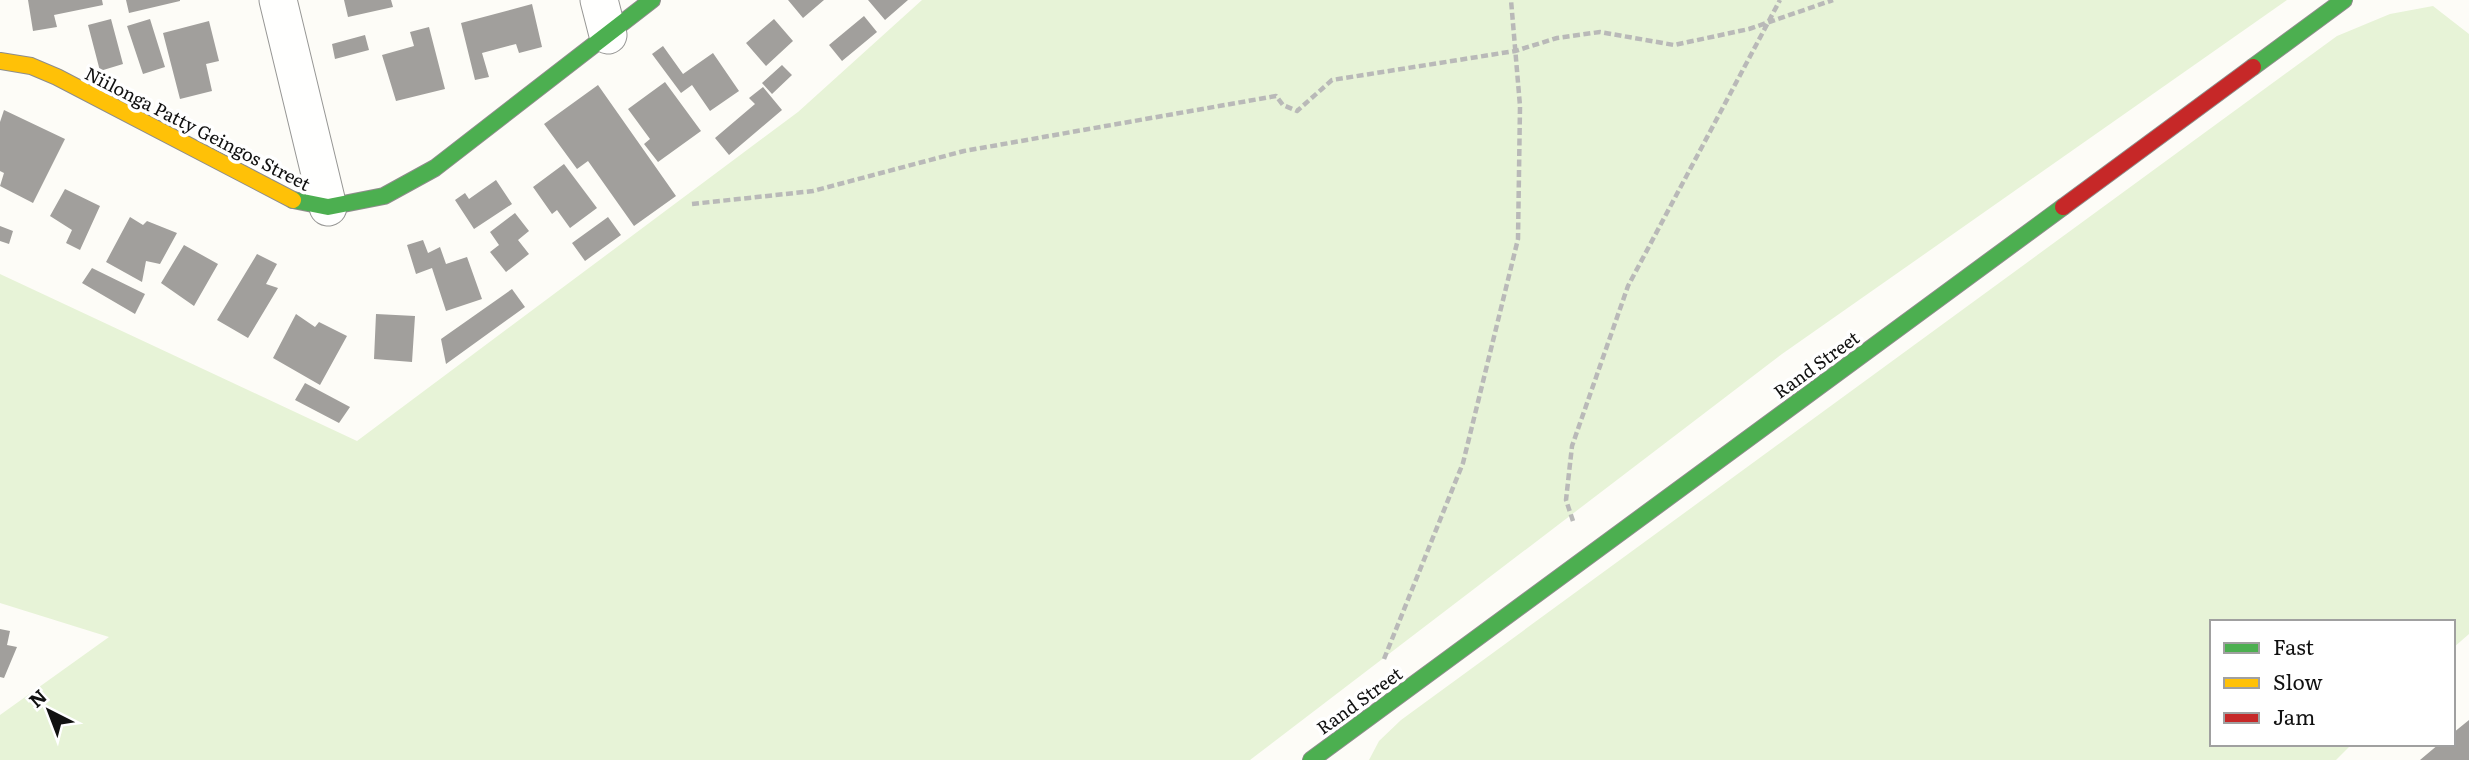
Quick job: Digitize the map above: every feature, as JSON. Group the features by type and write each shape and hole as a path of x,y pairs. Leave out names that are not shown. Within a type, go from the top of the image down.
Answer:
{"street":[{"path":"278,0 328,207"},
{"path":"599,0 608,35"},
{"name":"Niilonga Patty Geingos Street","path":"0,61 31,66 57,77 288,199 328,207 384,196 435,168 652,0"},
{"name":"Rand Street","path":"1311,760 2344,0"}],"path":[{"path":"1379,669 1463,463 1518,239 1520,106 1511,0"},
{"path":"1574,527 1566,500 1573,446 1628,286 1771,22 1780,0"},
{"path":"692,204 813,191 964,151 1276,96 1283,105 1297,111 1332,80 1516,51 1557,38 1600,32 1674,45 1771,22 1833,0"}],"green space":[{"path":"922,0 2287,0 1782,354 1250,760 0,760 0,715 109,637 0,603 0,274 357,441 798,112"},
{"path":"2433,6 2469,34 2469,634 2455,646 2455,620 2210,620 2210,746 2350,746 2336,760 1369,760 1379,741 1401,720 2337,36 2390,14"}],"building":[{"path":"28,0 102,0 103,5 54,15 57,27 33,31"},
{"path":"126,0 180,0 180,1 129,13"},
{"path":"344,0 391,0 393,7 348,17"},
{"path":"788,0 824,0 803,18"},
{"path":"868,0 908,0 885,20"},
{"path":"532,4 542,47 519,53 516,44 482,53 489,77 475,80 461,23"},
{"path":"864,16 877,32 842,61 829,45"},
{"path":"111,19 123,64 100,71 88,25"},
{"path":"150,19 165,67 143,74 127,26"},
{"path":"774,19 793,41 766,66 746,43"},
{"path":"209,21 219,61 206,64 212,91 180,99 163,33"},
{"path":"429,27 445,89 396,101 382,55 414,46 410,32"},
{"path":"365,35 369,50 335,59 332,44"},
{"path":"663,46 683,74 713,53 739,91 710,111 692,85 681,93 652,54"},
{"path":"782,65 792,75 772,94 762,83"},
{"path":"665,82 701,131 658,162 644,144 650,139 628,109"},
{"path":"598,85 676,196 634,226 588,161 577,169 544,124"},
{"path":"763,87 782,110 729,155 715,138 755,104 749,98"},
{"path":"4,110 65,139 33,203 0,186 4,173 0,171 0,122"},
{"path":"564,164 597,208 570,228 557,210 552,214 533,187"},
{"path":"496,180 512,204 474,229 455,200 465,193 469,199"},
{"path":"65,189 100,206 80,250 66,243 72,230 50,216"},
{"path":"515,213 529,231 518,240 529,254 506,272 490,252 499,245 490,232"},
{"path":"130,217 143,225 147,221 177,233 160,264 146,261 142,282 106,262"},
{"path":"608,217 621,235 585,261 572,243"},
{"path":"0,226 13,231 9,244 0,241"},
{"path":"423,240 428,253 440,247 446,264 467,257 482,299 446,311 432,268 416,274 407,245"},
{"path":"184,245 218,264 194,306 161,283"},
{"path":"257,254 277,264 266,284 278,288 248,338 217,320"},
{"path":"92,268 145,294 135,314 82,283"},
{"path":"512,289 525,307 446,364 441,339"},
{"path":"296,314 315,327 319,322 347,336 320,385 273,358"},
{"path":"376,314 415,316 412,362 374,359"},
{"path":"305,383 350,407 339,423 295,400"},
{"path":"0,629 10,631 7,645 17,647 4,678 0,677"},
{"path":"2469,720 2469,760 2420,760 2437,746 2455,746 2455,731"}],"traffic: fast":[{"path":"293,200 328,207 384,196 435,168 652,0"},
{"path":"2253,67 2344,0"},
{"path":"1311,760 2063,207"}],"traffic: slow":[{"path":"0,61 31,66 57,77 293,200"}],"traffic: jam":[{"path":"2063,207 2253,67"}]}
